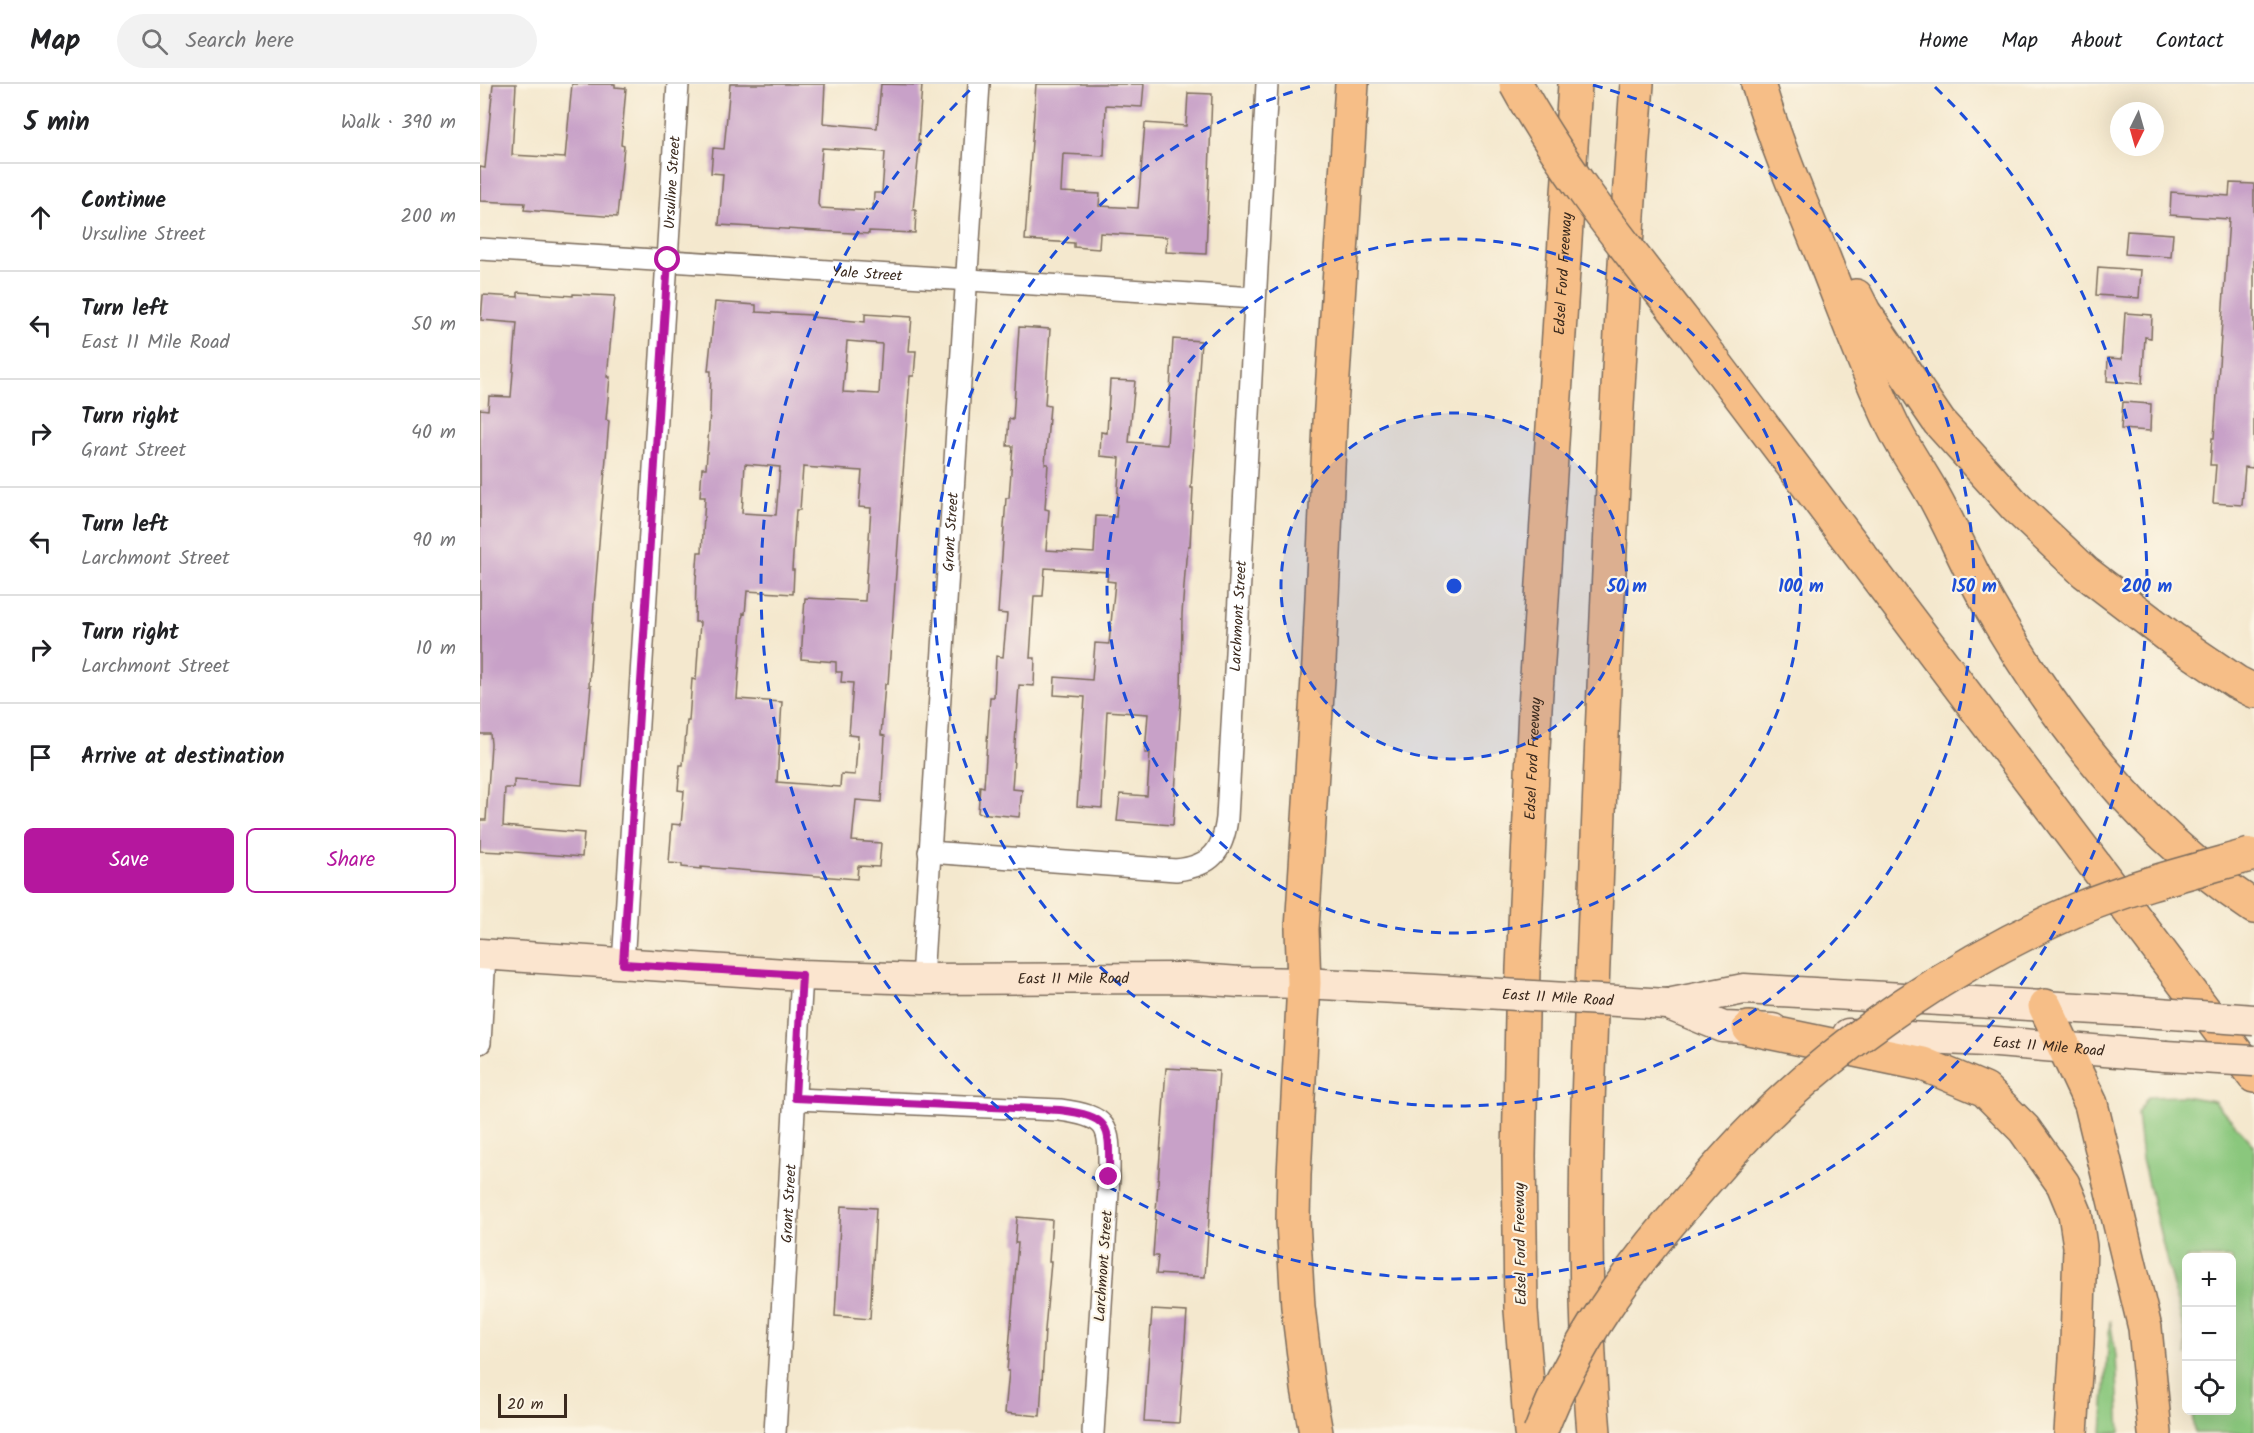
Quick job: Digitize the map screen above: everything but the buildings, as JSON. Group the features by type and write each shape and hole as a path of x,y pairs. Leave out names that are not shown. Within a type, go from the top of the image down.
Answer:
{"highway":[{"path":"1316,1433 1298,1307 1293,1221 1304,983 1302,929 1319,663 1330,423 1352,84"},
{"path":"1516,84 1539,126 1585,193 2254,1076"},
{"name":"Edsel Ford Freeway","path":"1531,1433 1521,1310 1519,1156 1523,968 1535,708 1575,84"},
{"path":"1596,1424 1586,1171 1604,664 1620,331 1637,84"},
{"path":"1758,84 1774,137 1894,428 1936,499 1988,603 2056,710 2124,796 2166,838 2224,887 2254,907"},
{"path":"1789,173 1864,312 1939,422 1954,439 2016,507 2085,572 2174,640 2236,682 2254,691"},
{"path":"1540,1433 1548,1410 1575,1359 1612,1296 1650,1244 1752,1130 1816,1072 1883,1020 1959,971 2023,935 2079,909 2153,883 2252,854"},
{"path":"2045,1006 2091,1104 2145,1328 2155,1433"},
{"path":"1749,1028 1923,1064 1985,1090 2024,1129 2063,1184 2075,1213 2080,1246 2071,1433"}],"main road":[{"name":"East 11 Mile Road","path":"483,954 802,975 922,979 1184,978 1667,1004 1744,989 2254,1020"},
{"name":"East 11 Mile Road","path":"1667,1004 1724,1027 1985,1041 2064,1049 2254,1061"}],"street":[{"name":"Ursuline Street","path":"623,964 678,84"},
{"name":"Grant Street","path":"922,979 979,84"},
{"name":"Larchmont Street","path":"929,852 1176,870 1204,863 1221,845 1226,831 1228,806 1267,84"},
{"name":"Yale Street","path":"480,249 1255,297"},
{"path":"480,1042 483,954"},
{"name":"Grant Street","path":"775,1433 802,975"},
{"name":"Larchmont Street","path":"795,1098 1060,1110 1084,1113 1099,1120 1106,1129 1109,1143 1109,1177 1093,1433"}],"green space":[{"path":"2183,1096 2214,1101 2254,1145 2254,1433 2194,1433 2192,1415 2236,1415 2236,1253 2182,1253 2182,1324 2142,1159 2137,1113 2148,1097"},
{"path":"2110,1320 2116,1356 2120,1433 2102,1433"}],"route":[{"path":"668,260 623,964 802,975 795,1098 1084,1113 1099,1120 1106,1129 1109,1143 1109,1177"}]}
